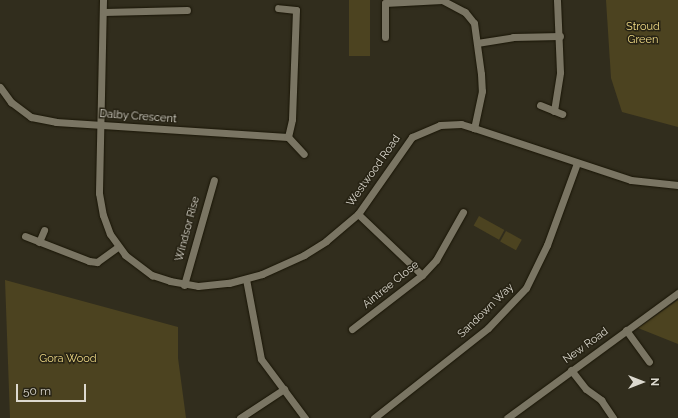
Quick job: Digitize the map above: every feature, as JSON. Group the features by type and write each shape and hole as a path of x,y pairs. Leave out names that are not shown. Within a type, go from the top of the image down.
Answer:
{"street":[{"name":"Westwood Road","path":"103,0 100,198 108,229 118,247 152,275 184,285 214,286 246,279 304,255 326,241 358,214 412,137 440,125 474,128 631,180 678,185"},
{"path":"385,38 385,3 442,0 465,12 474,23 482,91 474,128"},
{"path":"554,111 559,86 560,36 557,0"},
{"path":"278,8 296,10 292,120 288,137 304,154"},
{"path":"104,12 187,10"},
{"path":"477,43 513,37 560,36"},
{"name":"Dalby Crescent","path":"0,88 11,102 31,117 102,125 288,137"},
{"path":"540,105 562,114"},
{"name":"Sandown Way","path":"374,418 479,336 522,293 540,259 577,163"},
{"name":"Windsor Rise","path":"184,285 214,180"},
{"name":"Aintree Close","path":"352,329 422,275 436,260 463,212"},
{"path":"358,214 422,275"},
{"path":"39,242 44,230"},
{"path":"25,236 71,256 97,262 118,247"},
{"path":"246,279 257,348 305,418"},
{"name":"New Road","path":"507,418 678,293"},
{"path":"626,330 649,362"},
{"path":"571,370 586,389 601,400 613,418"},
{"path":"240,418 284,389"}],"green space":[{"path":"349,0 370,0 370,56 349,56"},
{"name":"Stroud Green","path":"606,0 678,0 678,127 622,112 611,78"},
{"path":"479,216 504,230 499,240 474,226"},
{"path":"506,231 522,240 516,250 500,241"},
{"name":"Gora Wood","path":"5,280 178,327 178,358 186,418 10,418"},
{"path":"678,300 678,344 638,328"}]}
